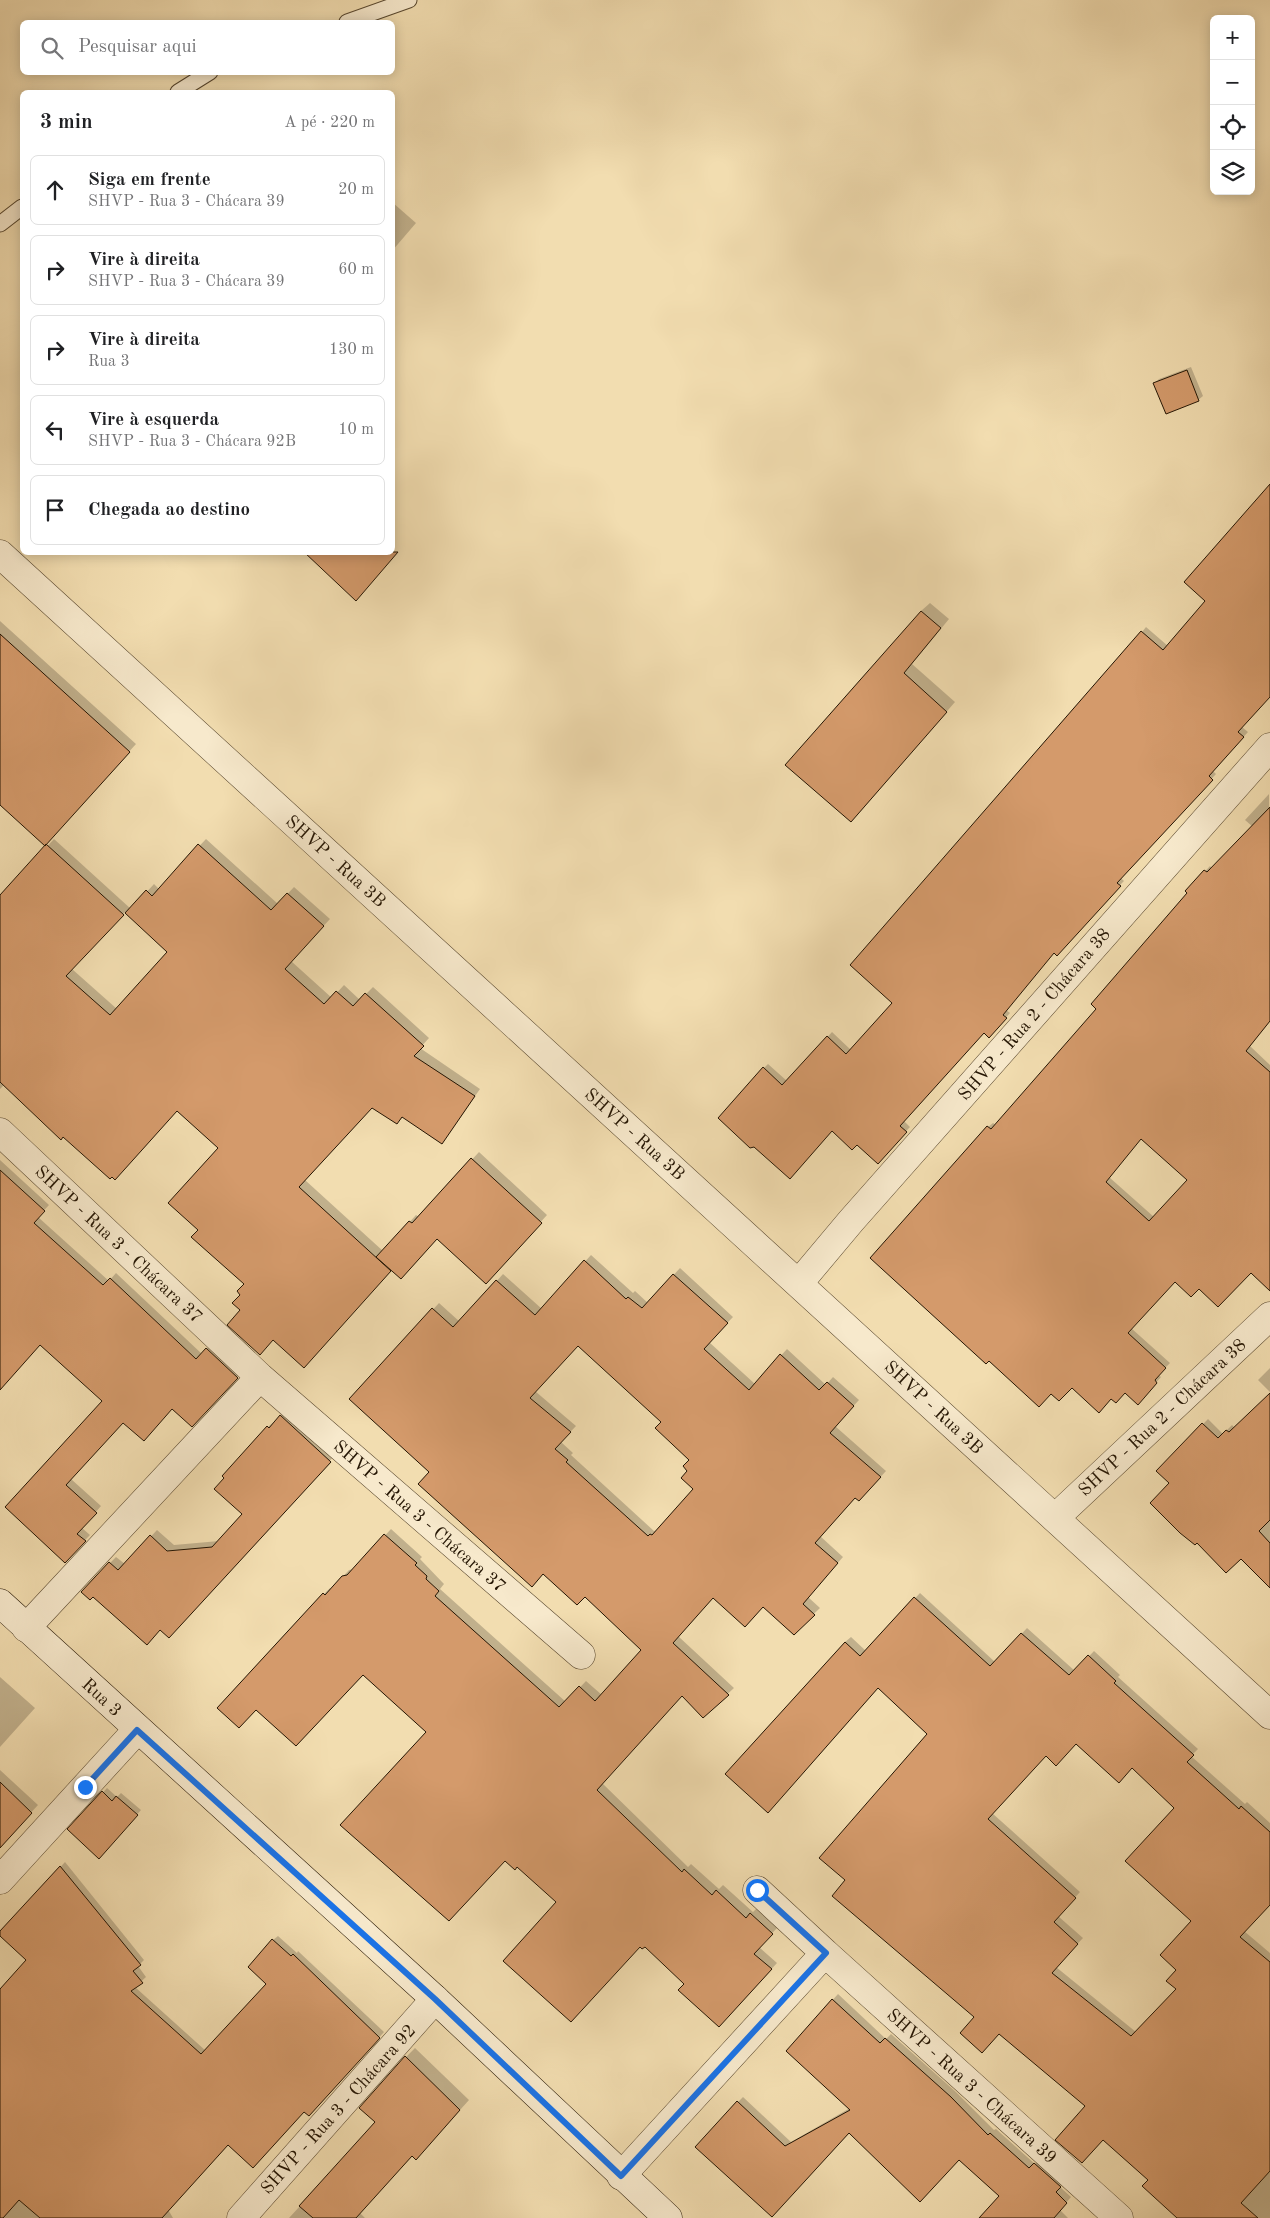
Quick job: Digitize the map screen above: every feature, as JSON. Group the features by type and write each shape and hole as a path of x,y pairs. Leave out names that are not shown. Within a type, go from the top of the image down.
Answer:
{"street":[{"name":"SHVP - Rua 3B","path":"0,554 1270,1714"},
{"name":"SHVP - Rua 2 - Chácara 38","path":"799,1283 850,1221 1270,746"},
{"name":"SHVP - Rua 3 - Chácara 37","path":"0,1132 260,1377 581,1655"},
{"name":"SHVP - Rua 2 - Chácara 38","path":"1055,1518 1270,1316"},
{"path":"26,1628 260,1377"},
{"name":"Rua 3","path":"0,1603 137,1730 435,1999 621,2176 668,2218"},
{"path":"0,1880 137,1730"},
{"name":"SHVP - Rua 3 - Chácara 39","path":"757,1890 1119,2218"},
{"path":"621,2176 826,1953"},
{"name":"SHVP - Rua 3 - Chácara 92","path":"240,2218 435,1999"}],"lane":[{"path":"353,20 409,0"},
{"path":"181,90 205,75"},
{"path":"0,224 20,208"}],"building":[{"path":"1187,370 1199,401 1166,414 1153,383"},
{"path":"1270,484 1270,697 1238,732 1244,737 1209,776 1213,780 1117,883 1121,886 1057,956 1054,953 1003,1015 1007,1018 989,1038 984,1033 900,1126 907,1132 878,1164 857,1145 852,1150 832,1131 790,1179 754,1147 750,1148 718,1118 763,1067 782,1085 827,1036 846,1054 892,1003 850,965 1141,631 1163,650 1205,601 1184,582"},
{"path":"395,552 398,552 356,601 307,555 395,555"},
{"path":"921,611 941,628 904,673 947,712 851,822 785,765"},
{"path":"0,634 130,752 45,846 0,805"},
{"path":"1270,807 1270,1021 1246,1051 1270,1072 1270,1291 1251,1273 1218,1307 1199,1289 1191,1297 1175,1282 1128,1333 1166,1368 1155,1380 1157,1383 1138,1405 1125,1393 1116,1403 1111,1399 1099,1413 1072,1388 1059,1401 1051,1394 1039,1407 989,1361 986,1364 870,1258 987,1126 991,1129 1096,1009 1091,1004 1187,893 1185,891 1204,870 1207,872","holes":["1141,1139 1187,1180 1149,1221 1106,1182"]},
{"path":"46,844 124,915 66,976 110,1015 167,952 125,913 146,890 152,896 198,844 271,910 287,893 324,926 285,969 324,1004 336,991 353,1006 365,993 424,1046 414,1056 475,1096 442,1144 402,1117 397,1124 372,1108 299,1187 391,1271 304,1368 273,1340 260,1355 227,1325 240,1310 232,1303 240,1295 237,1291 244,1284 191,1237 198,1230 168,1203 218,1148 177,1111 115,1180 112,1177 110,1179 63,1137 61,1140 0,1082 0,895"},
{"path":"471,1158 542,1223 486,1284 437,1239 401,1279 376,1257 409,1221 412,1223"},
{"path":"0,1170 45,1211 34,1223 103,1285 110,1278 196,1359 206,1348 238,1378 192,1427 172,1409 144,1441 123,1423 66,1485 97,1513 77,1534 86,1541 65,1563 5,1507 102,1401 40,1345 0,1390"},
{"path":"584,1260 626,1299 628,1297 642,1308 673,1274 728,1323 704,1349 749,1390 780,1354 819,1390 827,1382 854,1406 830,1433 881,1477 859,1501 855,1498 815,1543 838,1563 803,1604 815,1615 794,1635 763,1607 745,1627 713,1598 673,1643 729,1695 703,1718 682,1696 597,1790 682,1872 684,1869 712,1895 716,1890 746,1918 750,1913 773,1934 754,1954 772,1969 719,2027 678,1990 684,1984 645,1947 642,1949 640,1947 571,2022 503,1961 556,1902 517,1867 515,1870 505,1861 449,1921 340,1825 426,1732 363,1675 296,1746 256,1710 239,1728 217,1708 323,1593 325,1595 342,1576 347,1575 384,1534 417,1563 415,1565 427,1576 426,1579 439,1591 435,1596 559,1707 579,1686 595,1701 641,1650 585,1597 577,1605 543,1574 532,1587 418,1484 429,1472 349,1399 432,1308 453,1327 496,1280 535,1315","holes":["578,1346 661,1422 655,1428 689,1460 683,1466 687,1471 681,1478 693,1489 652,1535 648,1536 566,1462 568,1460 555,1449 571,1432 530,1398"]},
{"path":"1270,1393 1270,1520 1259,1531 1270,1543 1270,1588 1241,1559 1226,1573 1197,1543 1195,1545 1180,1533 1150,1503 1169,1483 1156,1471 1202,1423 1218,1438 1226,1430 1229,1432"},
{"path":"280,1415 331,1462 169,1638 160,1630 147,1645 93,1597 90,1600 81,1592 109,1562 118,1570 150,1535 167,1551 212,1547 242,1514 214,1489 224,1478 222,1476 267,1426 269,1428"},
{"path":"914,1597 990,1666 1021,1633 1069,1675 1088,1655 1116,1681 1114,1683 1194,1755 1187,1762 1239,1809 1241,1806 1270,1832 1270,1905 1240,1937 1270,1962 1270,2171 1241,2203 1258,2218 1177,2218 1142,2186 1148,2180 1103,2140 1082,2163 1055,2140 1085,2106 999,2034 982,2053 960,2033 974,2017 832,1896 845,1880 819,1858 927,1734 878,1688 768,1813 725,1774 845,1642 860,1656","holes":["1076,1744 1119,1783 1132,1768 1174,1808 1125,1861 1191,1921 1160,1955 1176,1970 1166,1981 1176,1989 1131,2036 1052,1973 1078,1944 1054,1922 1076,1898 988,1819 1046,1756 1056,1766"]},
{"path":"0,1782 32,1813 0,1848"},
{"path":"102,1791 112,1801 116,1796 138,1815 99,1859 67,1829"},
{"path":"60,1866 141,1965 133,1971 143,1983 131,1991 201,2054 266,1984 248,1967 272,1939 291,1956 293,1954 380,2038 309,2116 304,2112 253,2168 228,2145 162,2218 40,2218 19,2200 3,2218 0,2218 0,1989 26,1960 0,1936 0,1931"},
{"path":"832,1999 880,2043 885,2038 951,2097 988,2135 990,2133 1029,2168 1034,2163 1061,2187 1056,2192 1067,2203 1054,2218 979,2218 999,2196 959,2160 920,2202 849,2133 772,2217 695,2147 737,2101 785,2146 850,2110 786,2051"},
{"path":"405,2056 460,2110 416,2160 412,2156 356,2218 313,2218 299,2206 375,2122 359,2108"}],"route":[{"path":"85,1787 137,1730 435,1999 621,2176 826,1953 757,1890"}]}
